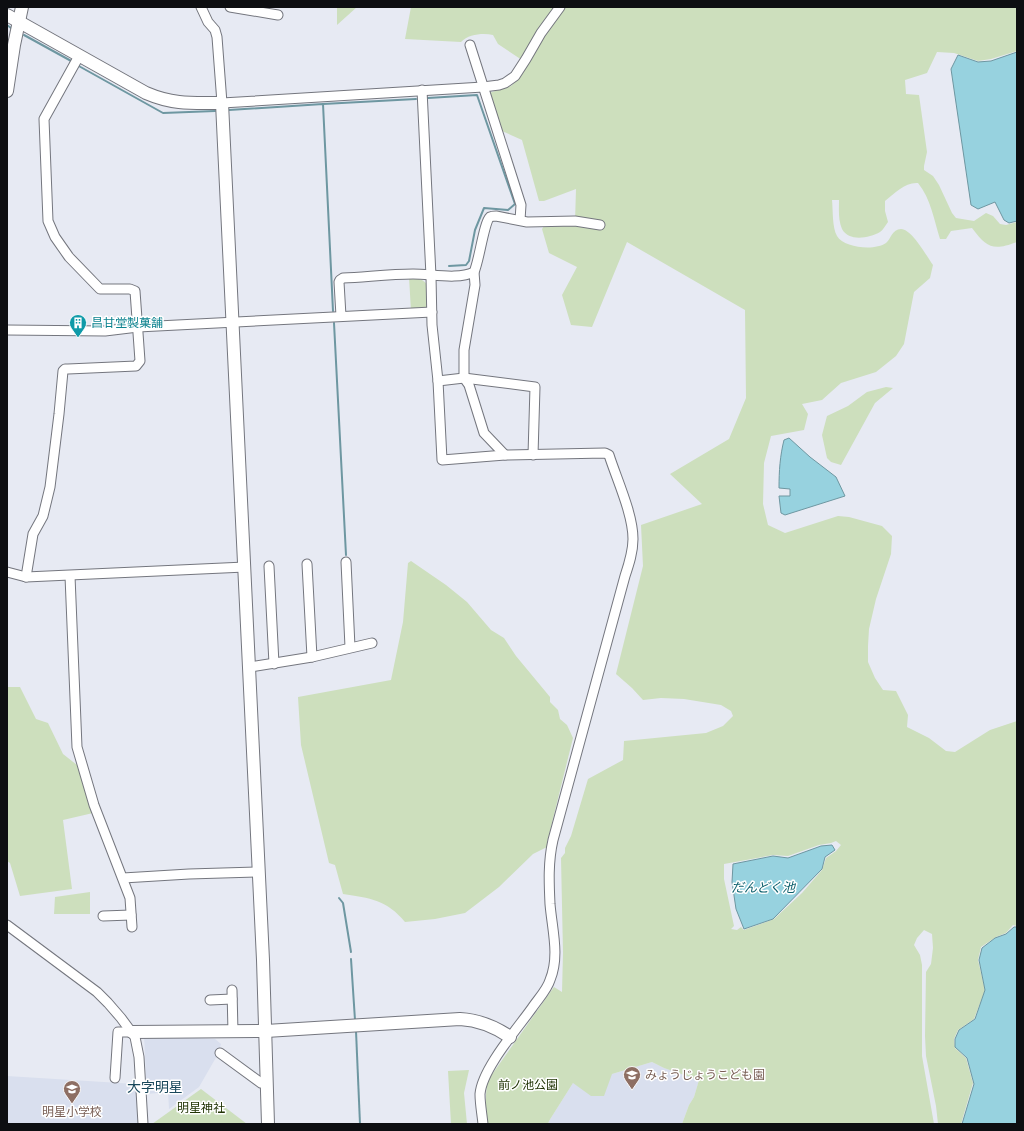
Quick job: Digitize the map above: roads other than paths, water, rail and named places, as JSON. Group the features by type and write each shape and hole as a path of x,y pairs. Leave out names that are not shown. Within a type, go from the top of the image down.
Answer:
{"street":[{"path":"7,91 22,7"},
{"path":"201,7 208,22 215,30 217,37 222,103 250,667 266,1031 267,1123"},
{"path":"230,7 278,15"},
{"path":"7,15 19,21 76,61 156,98 178,103 222,103 499,85 505,83 514,76 523,65 544,27 560,7"},
{"path":"470,45 521,205 520,220"},
{"path":"26,577 33,534 43,516 50,487 64,369 136,366 140,361 136,291 130,289 100,289 69,257 55,236 48,222 44,119 76,61"},
{"path":"422,90 432,312 438,381 442,460 487,458 505,455 605,453 609,455 632,524 633,540 626,576 550,855 550,905 555,957 553,972 550,981 488,1070 482,1085 480,1104 483,1124"},
{"path":"505,455 484,433 469,385 464,378 464,350 475,285 474,272 488,220 493,216 534,223 575,221 600,225"},
{"path":"341,316 339,282 341,278 397,274 431,276 463,275 474,272"},
{"path":"7,330 100,331 138,327 432,312"},
{"path":"438,381 464,378 535,387 533,455"},
{"path":"346,562 350,647"},
{"path":"307,564 312,657"},
{"path":"269,566 274,664"},
{"path":"7,572 26,577 245,567"},
{"path":"70,576 77,747 94,805 130,898 132,926"},
{"path":"250,667 312,657 372,643"},
{"path":"123,878 259,872"},
{"path":"103,916 131,914"},
{"path":"7,925 97,992 132,1032 139,1057 143,1124"},
{"path":"210,1000 232,995 233,1032"},
{"path":"115,1078 118,1032 266,1031 460,1019 476,1020 488,1024 510,1037"},
{"path":"220,1053 261,1083 267,1084"}],"water":[{"path":"1017,52 1017,221 1009,223 1004,220 995,202 978,209 971,205 951,69 958,55 978,62 991,61"},
{"path":"789,438 810,457 836,477 845,496 785,515 781,513 779,496 790,496 790,489 779,488 780,464 784,440"},
{"name":"だんどく池","path":"832,845 835,850 825,857 822,869 773,919 744,929 736,909 732,882 733,864 773,856 788,858 821,846"},
{"path":"1014,927 1017,927 1017,1124 962,1124 974,1084 967,1058 955,1047 955,1039 959,1030 975,1019 985,990 979,960 982,948 995,938 1006,934"}],"waterway":[{"path":"7,25 11,28"},
{"path":"24,35 73,62"},
{"path":"77,65 163,113 215,111"},
{"path":"428,98 477,95 515,204 508,210 484,208 475,230 469,261 466,265 449,266"},
{"path":"323,104 416,99"},
{"path":"229,110 323,104 333,311"},
{"path":"334,323 346,555"},
{"path":"339,898 343,903 351,952"},
{"path":"351,959 355,1020"},
{"path":"356,1031 360,1124"}],"place":[{"name":"昌甘堂製菓舗","path":"78,338"},
{"name":"みょうじょうこども園","path":"632,1090"},
{"name":"明星小学校","path":"72,1104"}],"district":[{"name":"大字明星","path":"155,1087"}],"park label":[{"name":"前ノ池公園","path":"528,1085"},
{"name":"明星神社","path":"201,1108"}]}
